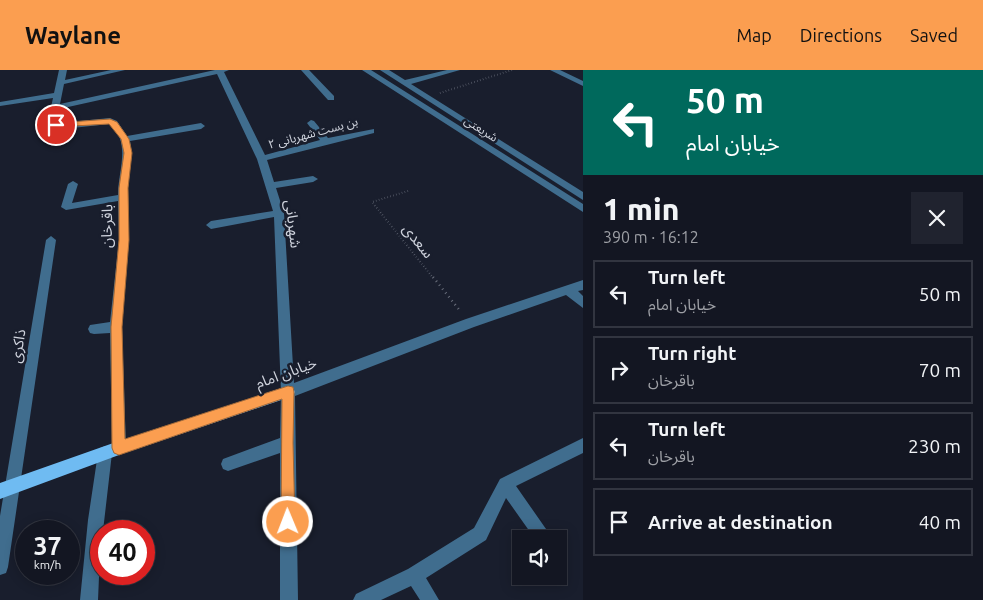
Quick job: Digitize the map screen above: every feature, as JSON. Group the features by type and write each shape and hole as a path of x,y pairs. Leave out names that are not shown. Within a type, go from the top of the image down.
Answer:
{"main road":[{"name":"خیابان امام","path":"6,488 288,392"}],"street":[{"path":"63,70 52,121 56,125 63,126 104,121 114,124 125,139 201,126"},
{"path":"60,82 120,70"},
{"path":"55,107 221,70"},
{"name":"شهربانی","path":"221,70 262,159 279,213 288,392 286,443 289,600"},
{"path":"305,70 331,98"},
{"name":"شریعتی","path":"366,70 583,210"},
{"name":"شریعتی","path":"384,70 583,197"},
{"path":"404,83 456,70"},
{"path":"556,70 583,84"},
{"path":"574,80 583,77"},
{"path":"0,104 58,95"},
{"path":"311,123 326,141"},
{"name":"بن بست شهربانی ۲","path":"262,159 326,141 371,131"},
{"name":"باقرخان","path":"89,600 96,520 112,451 116,327 124,240 124,197 128,153 125,139"},
{"path":"272,186 313,179"},
{"path":"72,184 66,207 124,197"},
{"path":"211,225 279,213"},
{"name":"ذاکری","path":"0,567 6,488 51,240"},
{"name":"خیابان امام","path":"288,392 470,323 583,284"},
{"path":"568,290 583,303"},
{"path":"94,330 116,327"},
{"path":"228,464 286,443"},
{"path":"362,600 414,575 480,534 505,484 583,445"},
{"path":"505,484 538,530"},
{"path":"414,575 430,600"}],"path":[{"path":"425,97 456,90 512,70"},
{"name":"سعدی","path":"408,191 372,202 470,323"}],"route":[{"path":"56,125 110,122 114,124 125,139 128,153 123,188 124,240 116,327 119,448 288,392 286,443 288,522"}]}
